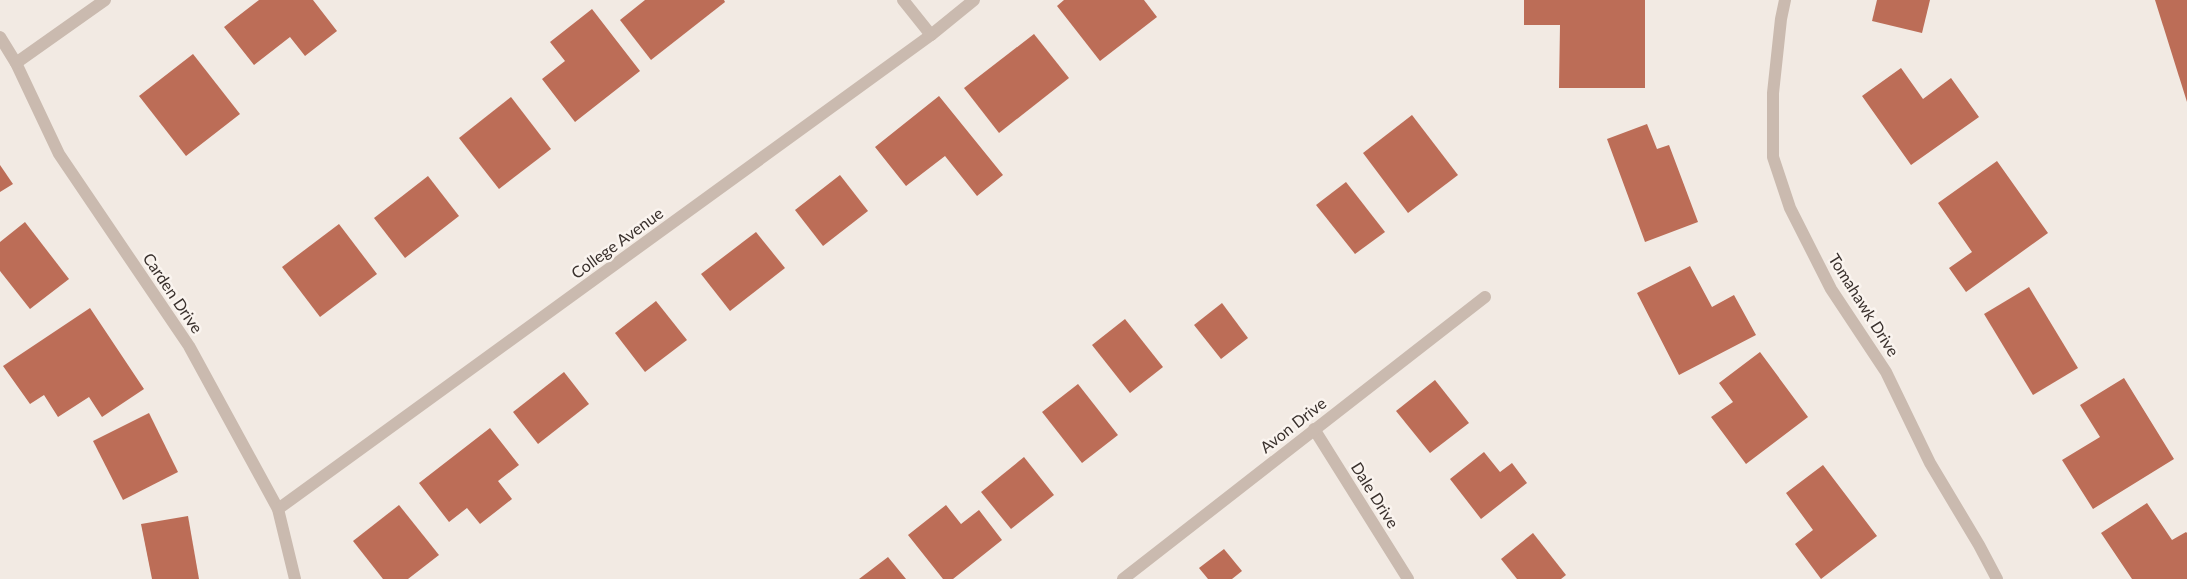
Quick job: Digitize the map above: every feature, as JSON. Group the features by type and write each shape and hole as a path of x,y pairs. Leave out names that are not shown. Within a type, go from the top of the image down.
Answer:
{"street":[{"path":"16,63 105,0"},
{"path":"904,0 931,36"},
{"name":"College Avenue","path":"278,508 931,36 974,0"},
{"name":"Tomahawk Drive","path":"1785,0 1781,19 1773,93 1773,157 1790,208 1831,289 1886,372 1930,463 1997,579"},
{"name":"Carden Drive","path":"0,37 16,63 59,154 189,346 278,508 295,579"},
{"name":"Avon Drive","path":"1123,579 1484,297"},
{"name":"Dale Drive","path":"1314,429 1408,579"}],"building":[{"path":"259,0 313,0 337,31 305,56 290,37 254,65 224,27"},
{"path":"645,0 724,0 725,2 651,60 620,20"},
{"path":"1064,0 1144,0 1157,17 1100,61 1057,6"},
{"path":"1524,0 1645,0 1645,88 1559,88 1560,25 1524,25"},
{"path":"1877,0 1930,0 1922,33 1872,21"},
{"path":"2155,0 2187,0 2187,102"},
{"path":"592,9 640,71 575,122 542,79 565,61 550,42"},
{"path":"1034,34 1069,78 999,133 964,88"},
{"path":"193,54 240,114 186,156 139,96"},
{"path":"1901,68 1923,99 1951,78 1979,117 1911,165 1862,96"},
{"path":"939,96 1003,175 977,196 945,156 906,186 875,147"},
{"path":"511,97 551,149 499,189 459,138"},
{"path":"1412,115 1458,175 1408,213 1363,153"},
{"path":"1647,124 1657,149 1669,145 1698,222 1645,242 1607,139"},
{"path":"1997,161 2048,233 1966,292 1949,268 1972,252 1938,203"},
{"path":"0,165 13,184 0,192"},
{"path":"840,175 868,211 823,246 795,210"},
{"path":"428,176 459,216 405,258 374,218"},
{"path":"1346,182 1385,232 1355,254 1316,205"},
{"path":"25,222 69,279 30,309 0,271 0,242"},
{"path":"339,224 377,274 320,317 282,267"},
{"path":"756,232 785,268 730,311 701,274"},
{"path":"1690,266 1712,307 1734,295 1756,335 1679,375 1637,293"},
{"path":"2029,287 2078,368 2033,395 1984,314"},
{"path":"656,301 687,340 645,372 615,333"},
{"path":"1222,303 1248,338 1221,359 1194,325"},
{"path":"90,308 144,389 102,417 89,397 58,417 44,395 30,404 3,366"},
{"path":"1125,319 1163,367 1130,393 1092,345"},
{"path":"1760,352 1808,417 1746,464 1711,417 1733,402 1719,383"},
{"path":"564,372 589,404 538,444 513,412"},
{"path":"2124,378 2174,459 2093,509 2062,460 2100,437 2080,405"},
{"path":"1435,380 1469,423 1430,453 1396,411"},
{"path":"1078,384 1118,435 1082,463 1042,412"},
{"path":"149,413 178,472 123,500 93,441"},
{"path":"490,428 519,465 498,481 512,499 480,524 467,508 449,522 419,483"},
{"path":"1484,452 1500,472 1512,463 1527,483 1481,519 1450,479"},
{"path":"1024,457 1054,495 1011,529 981,492"},
{"path":"1823,465 1877,536 1821,579 1795,544 1813,530 1786,493"},
{"path":"2147,503 2172,540 2187,533 2187,579 2132,579 2101,533"},
{"path":"399,505 439,555 408,579 383,579 353,541"},
{"path":"946,505 961,524 979,510 1002,540 953,579 943,579 908,535"},
{"path":"188,516 199,579 152,579 141,524"},
{"path":"1533,533 1566,575 1561,579 1517,579 1501,559"},
{"path":"1224,549 1242,571 1232,579 1208,579 1199,568"},
{"path":"888,557 906,579 859,579"}]}
